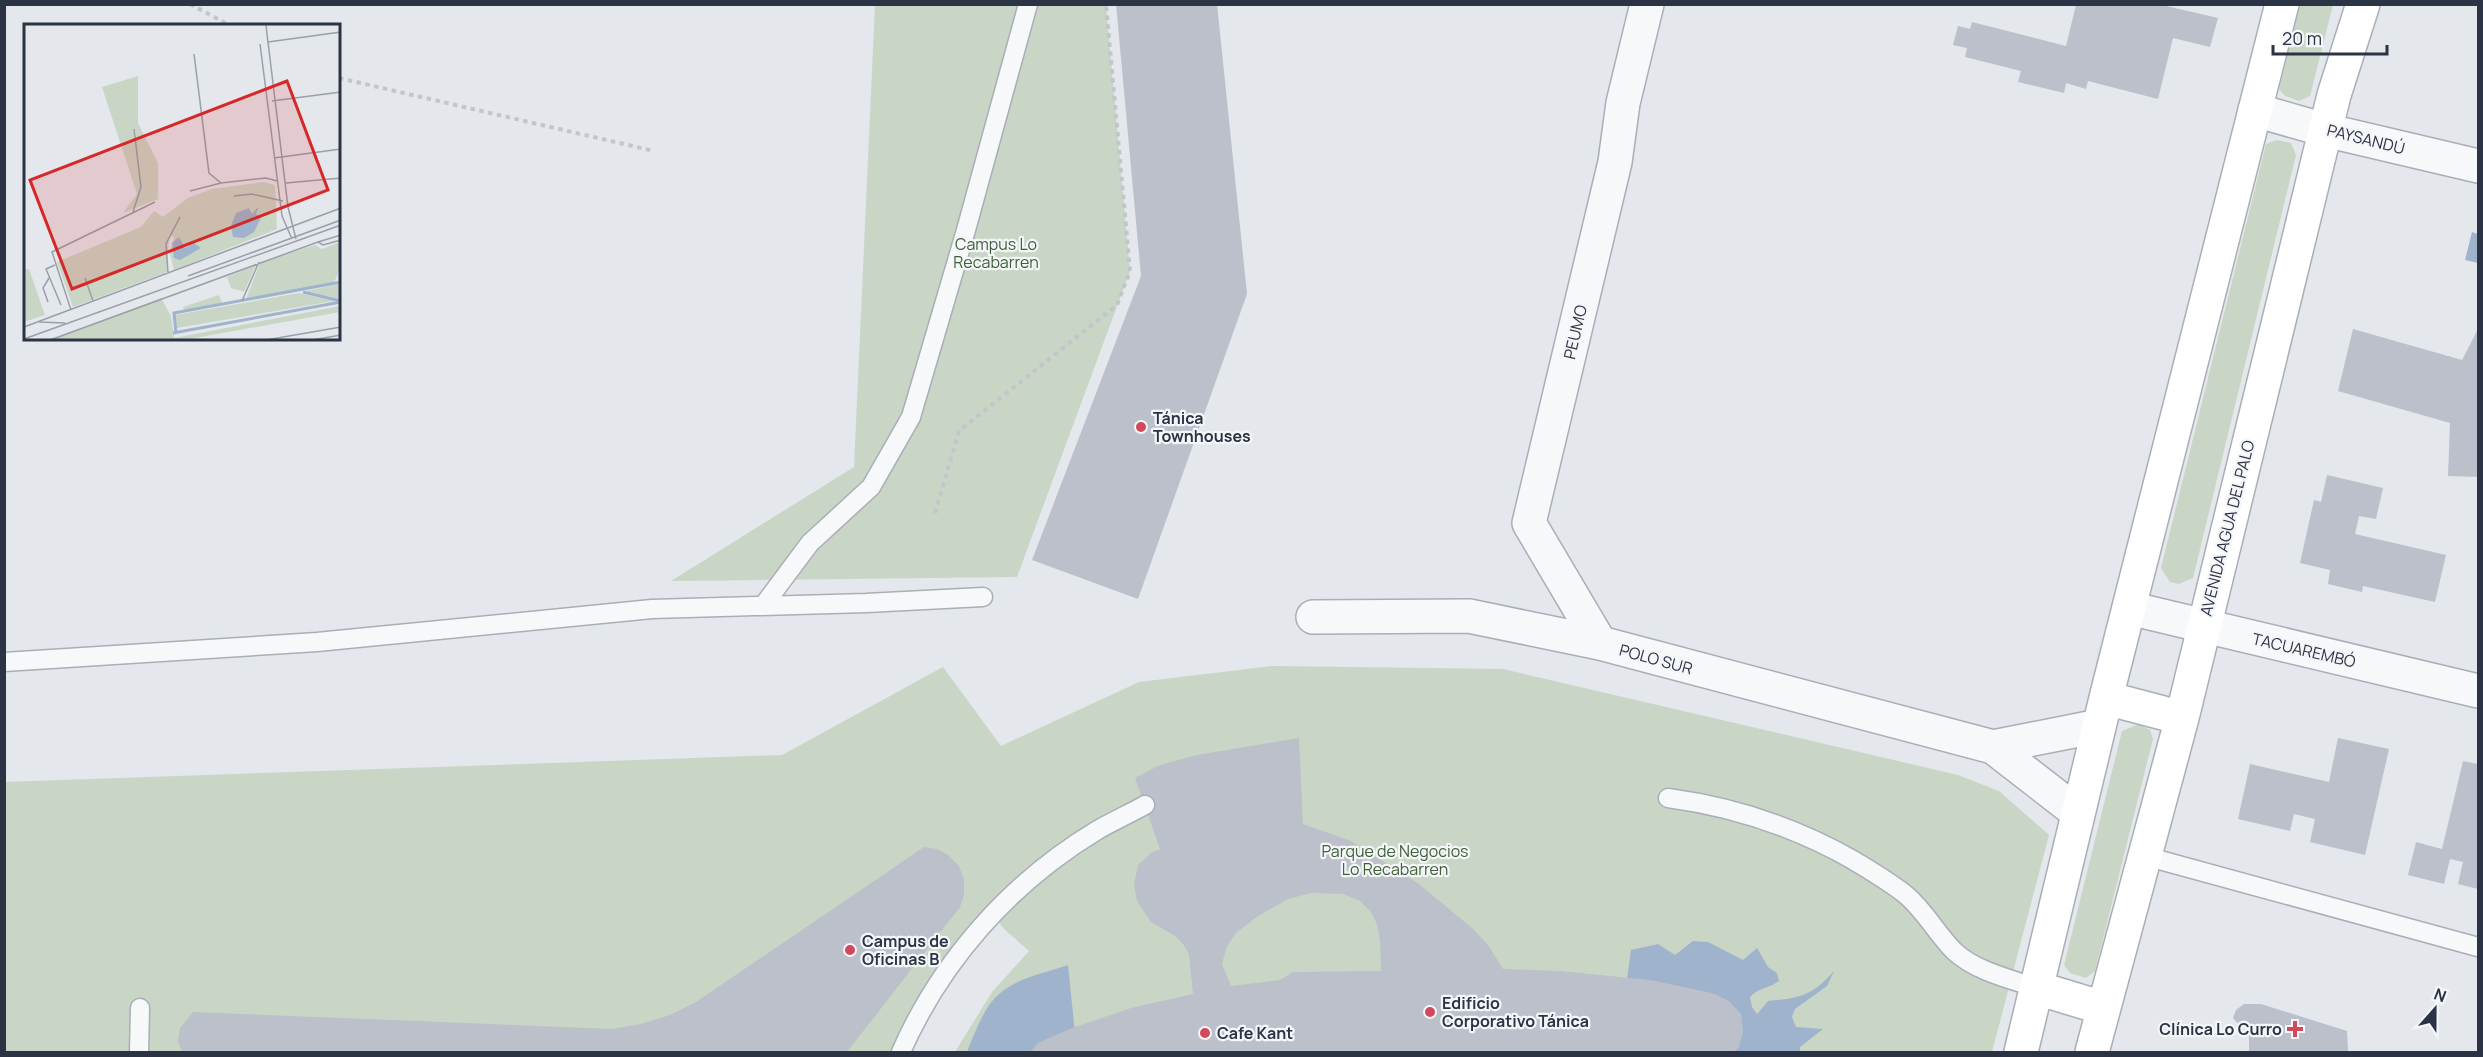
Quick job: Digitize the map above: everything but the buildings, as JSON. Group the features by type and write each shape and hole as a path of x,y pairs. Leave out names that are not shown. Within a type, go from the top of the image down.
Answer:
{"street":[{"name":"PEUMO","path":"1600,643 1529,523 1615,162 1623,103 1647,4"},
{"path":"2021,1053 2102,712 2282,4"},
{"name":"AVENIDA AGUA DEL PALO","path":"2092,1053 2182,718 2334,95 2363,4"},
{"name":"PAYSANDÚ","path":"2255,110 2325,130 2478,166"},
{"name":"TACUAREMBÓ","path":"2129,608 2478,691"},
{"name":"POLO SUR","path":"1313,617 1469,616 1600,643 1993,747 2079,813"},
{"name":"POLO SUR","path":"1993,747 2102,712"},
{"path":"2102,712 2182,718"},
{"path":"2037,988 2103,1008"}],"lane":[{"path":"764,606 810,543 872,487 911,417 966,230 1028,4"},
{"path":"4,662 317,642 652,609 983,597"},
{"path":"1668,798 1703,802 1743,812 1786,826 1823,843 1873,872 1906,896 1955,952 1985,970 2037,988"},
{"path":"901,1053 911,1029 939,982 971,937 1009,897 1051,862 1096,831 1145,805"},
{"path":"2145,856 2478,947"},
{"path":"139,1053 140,1008"}],"path":[{"path":"190,4 227,24"},
{"path":"935,513 959,431 1117,305 1130,271 1106,4"},
{"path":"340,78 654,151"}],"green space":[{"name":"Campus Lo Recabarren","path":"875,5 1106,5 1130,271 1017,577 671,581 854,467"},
{"path":"2300,5 2333,5 2310,96 2299,101 2285,96 2279,89"},
{"path":"2277,140 2291,143 2296,155 2193,578 2179,584 2170,582 2161,568 2266,144"},
{"name":"Parque de Negocios Lo Recabarren","path":"1272,666 1503,669 1958,775 1999,791 2049,835 1992,1052 955,1052 992,992 1029,951 1003,928 994,914 901,1052 5,1052 4,782 782,755 943,667 1001,746 1139,682"},
{"path":"2139,724 2150,730 2153,739 2095,971 2086,978 2070,973 2064,965 2122,731"}],"water":[{"path":"2472,232 2478,234 2478,263 2465,260"},
{"path":"1693,941 1708,942 1743,960 1757,948 1768,967 1777,973 1779,981 1750,997 1752,1007 1757,1014 1768,1001 1789,999 1812,991 1834,971 1827,986 1795,1009 1792,1017 1796,1027 1823,1029 1800,1047 1800,1052 1543,1052 1546,1045 1625,994 1631,950 1658,944 1675,955"},
{"path":"1068,965 1077,1052 967,1052 986,1009 1002,991 1029,977"}],"place":[{"name":"Tánica Townhouses","path":"1141,427"},
{"name":"Campus de Oficinas B","path":"850,950"},
{"name":"Edificio Corporativo Tánica","path":"1430,1012"},
{"name":"Clínica Lo Curro","path":"2295,1029"},
{"name":"Cafe Kant","path":"1205,1033"}]}
